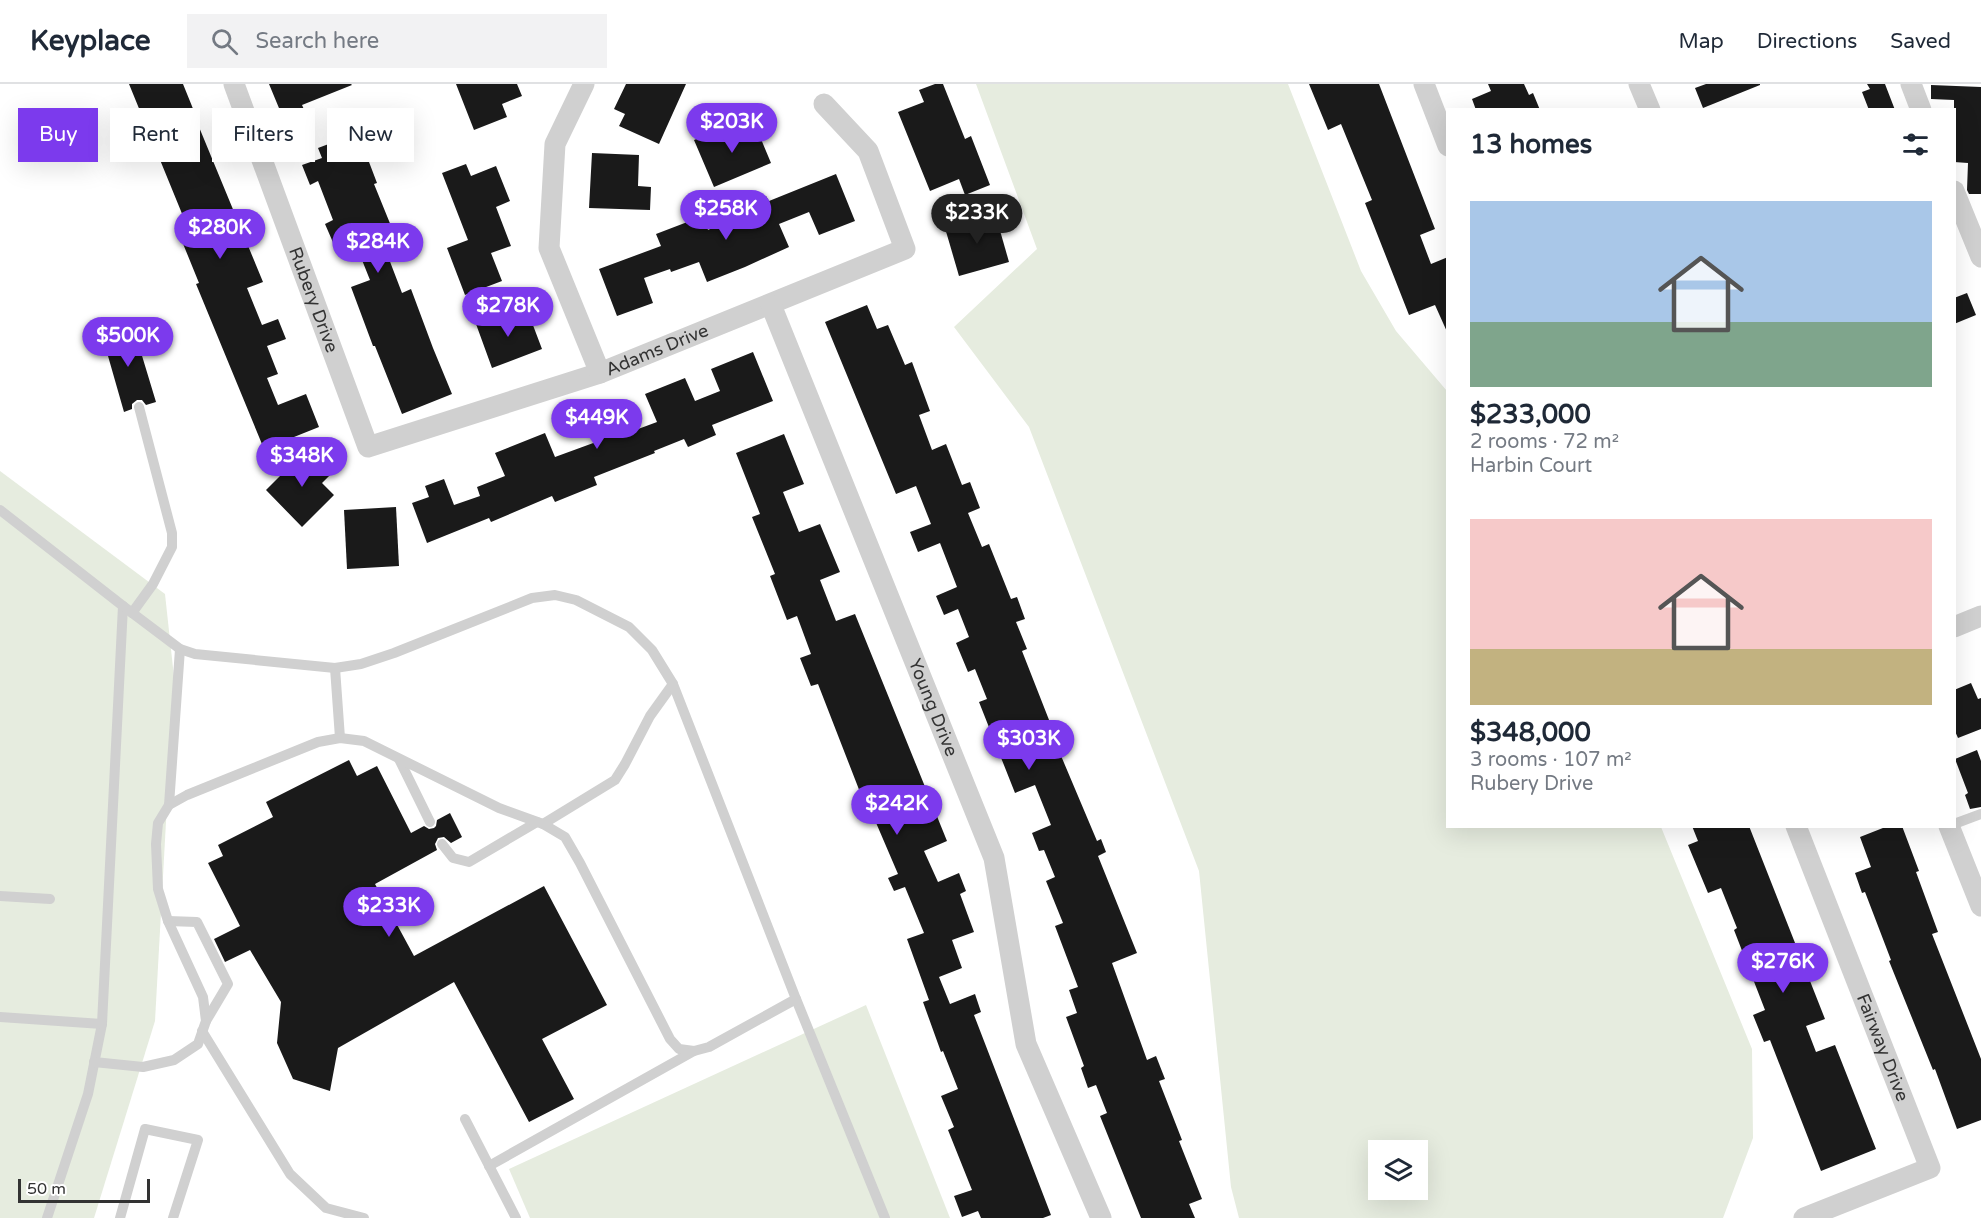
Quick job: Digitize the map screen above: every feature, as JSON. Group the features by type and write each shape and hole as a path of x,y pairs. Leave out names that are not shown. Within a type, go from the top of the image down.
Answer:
{"street":[{"name":"Rubery Drive","path":"234,84 369,447"},
{"path":"584,84 555,144 549,248 600,374"},
{"path":"1424,84 1446,141"},
{"path":"1639,84 1649,108"},
{"path":"1911,84 1921,108"},
{"name":"Adams Drive","path":"369,447 600,374 905,249 868,151 824,104"},
{"path":"1956,196 1981,257"},
{"name":"Young Drive","path":"771,305 994,858 1026,1044 1101,1218"},
{"path":"1956,626 1981,616"},
{"name":"Fairway Drive","path":"1797,828 1930,1168 1804,1218"},
{"path":"1950,828 1981,906"}],"lane":[{"path":"47,1218 88,1094 102,1024 127,610 153,584 172,547 172,532 139,407"},
{"path":"0,510 180,649 210,657 335,668 361,664 394,654 532,598 555,595 576,600 629,627 652,650 673,684 796,999 885,1218"},
{"path":"180,649 169,805 158,823 156,844 158,889 168,921 203,997 204,1026 290,1174 326,1208 364,1218"},
{"path":"335,668 340,738"},
{"path":"442,844 453,858 469,862 615,780 650,716 673,684"},
{"path":"169,805 186,795 318,742 340,738 364,741 499,808 540,823 565,837 670,1039 679,1050 694,1051"},
{"path":"399,759 430,822"},
{"path":"1956,823 1981,814"},
{"path":"0,897 50,899"},
{"path":"94,1062 143,1067 174,1059 198,1044 204,1026 228,984 196,922 168,921"},
{"path":"489,1166 694,1051 709,1047 796,999"},
{"path":"0,1017 102,1024"},
{"path":"465,1119 516,1218"},
{"path":"120,1218 145,1129 198,1140 173,1218"}],"shaded area":[{"path":"976,84 1288,84 1361,271 1396,331 1446,390 1446,828 1661,828 1752,1049 1753,1138 1723,1218 1239,1218 1231,1187 1199,871 1029,427 954,327 1037,249"},
{"path":"0,471 165,594 174,677 155,1021 94,1218 0,1218"},
{"path":"866,1005 950,1218 530,1218 509,1169"}],"building":[{"path":"129,84 183,84 193,108 139,108"},
{"path":"269,84 352,85 302,105 303,108 279,108"},
{"path":"456,84 517,84 522,96 502,104 507,117 474,130"},
{"path":"626,84 686,84 659,144 619,126 625,114 614,109"},
{"path":"935,84 943,84 965,139 971,136 990,185 965,195 959,179 930,191 898,112 924,102 919,90"},
{"path":"1309,84 1379,84 1435,229 1420,235 1431,264 1446,258 1446,330 1435,305 1409,315 1365,203 1372,200 1341,124 1328,130"},
{"path":"1488,84 1524,84 1529,95 1533,93 1539,108 1475,108 1472,99 1491,91"},
{"path":"1706,84 1760,85 1703,108 1695,88"},
{"path":"1867,84 1885,84 1894,108 1868,108 1862,92 1870,89"},
{"path":"1931,85 1981,87 1981,194 1969,194 1967,190 1968,163 1956,162 1954,100 1931,99"},
{"path":"726,127 730,138 756,127 771,163 714,187 694,140"},
{"path":"200,129 263,282 247,288 262,325 278,319 286,339 267,346 278,374 267,378 278,405 306,394 319,427 264,449 196,284 199,283 175,224 185,221 161,162 200,162"},
{"path":"327,145 327,162 369,162 377,183 374,184 402,253 389,259 402,293 411,289 452,394 402,414 351,287 370,280 354,240 335,247 325,224 333,220 318,181 310,185 302,165 322,158 318,148"},
{"path":"592,153 639,155 638,186 651,187 650,210 589,208"},
{"path":"466,164 471,176 496,166 510,201 496,207 511,246 491,253 502,281 465,295 447,248 468,240 442,173"},
{"path":"836,174 855,221 819,235 809,212 779,224 789,247 707,282 699,262 644,278 653,303 617,316 599,269 661,246 656,234 703,216 708,230 737,217 734,210 766,196 769,201"},
{"path":"995,213 1009,262 959,276 945,228"},
{"path":"1967,293 1976,315 1956,323 1956,297"},
{"path":"867,305 877,329 888,325 905,365 912,362 930,411 919,415 932,450 946,444 962,485 970,482 980,508 968,513 982,547 989,544 1011,599 1017,597 1025,619 1016,622 1027,649 1022,651 1051,725 1061,722 1071,747 1059,751 1097,841 1101,839 1106,852 1098,856 1137,953 1112,963 1147,1060 1156,1056 1165,1079 1159,1081 1202,1199 1189,1204 1195,1218 1141,1218 1100,1116 1107,1113 1096,1085 1088,1088 1081,1068 1084,1066 1066,1017 1077,1013 1069,990 1078,987 1055,926 1063,923 1046,881 1055,877 1044,850 1039,851 1032,833 1051,825 1035,785 1015,793 979,702 987,699 975,669 968,672 956,643 969,637 958,609 944,615 936,596 957,587 940,543 918,552 910,532 931,524 916,486 896,494 825,322"},
{"path":"528,312 542,349 492,368 476,324 505,313 508,320"},
{"path":"133,326 156,402 146,405 142,400 137,400 132,404 132,409 124,412 102,335"},
{"path":"753,352 773,401 712,425 716,435 688,447 684,439 594,477 597,485 555,502 552,496 491,522 489,518 427,543 412,503 429,497 425,486 444,479 454,505 480,496 477,487 505,476 495,453 545,433 555,457 596,442 586,416 619,403 630,432 657,422 645,394 685,378 695,401 720,391 711,369"},
{"path":"784,434 804,484 783,492 799,532 820,524 840,572 820,580 836,621 855,614 947,841 924,851 938,882 959,873 966,891 960,894 974,932 952,940 962,968 939,977 950,1004 975,994 981,1012 974,1015 1051,1215 1043,1218 981,1218 978,1211 962,1217 954,1196 972,1190 948,1130 954,1127 941,1096 958,1089 943,1051 941,1052 923,1002 929,1000 907,939 924,933 905,887 894,891 888,878 898,874 868,804 865,805 818,684 811,686 800,658 811,654 797,616 787,620 770,576 775,574 752,517 760,514 736,453"},
{"path":"307,449 331,474 322,483 334,495 302,527 266,490"},
{"path":"396,507 399,566 347,569 344,510"},
{"path":"1971,683 1978,699 1981,698 1981,729 1958,738 1956,734 1956,689"},
{"path":"1977,750 1981,761 1981,807 1970,809 1965,795 1968,793 1956,759"},
{"path":"349,760 357,776 377,766 411,833 424,826 429,829 434,828 437,820 450,813 462,837 451,843 444,837 438,838 435,844 437,850 375,884 414,956 544,886 607,1005 542,1039 574,1099 529,1122 454,982 338,1048 330,1091 293,1079 277,1043 281,1002 250,950 225,962 214,939 240,926 208,863 223,856 218,845 273,817 266,802"},
{"path":"1693,828 1750,828 1825,1019 1806,1026 1816,1052 1835,1045 1876,1149 1821,1171 1770,1040 1764,1042 1753,1015 1765,1010 1734,930 1737,928 1721,888 1708,893 1688,845 1698,841"},
{"path":"1883,828 1903,828 1938,932 1932,934 1981,1059 1981,1120 1957,1129 1935,1069 1933,1070 1889,961 1891,960 1865,892 1862,893 1855,873 1871,867 1860,837"}]}
